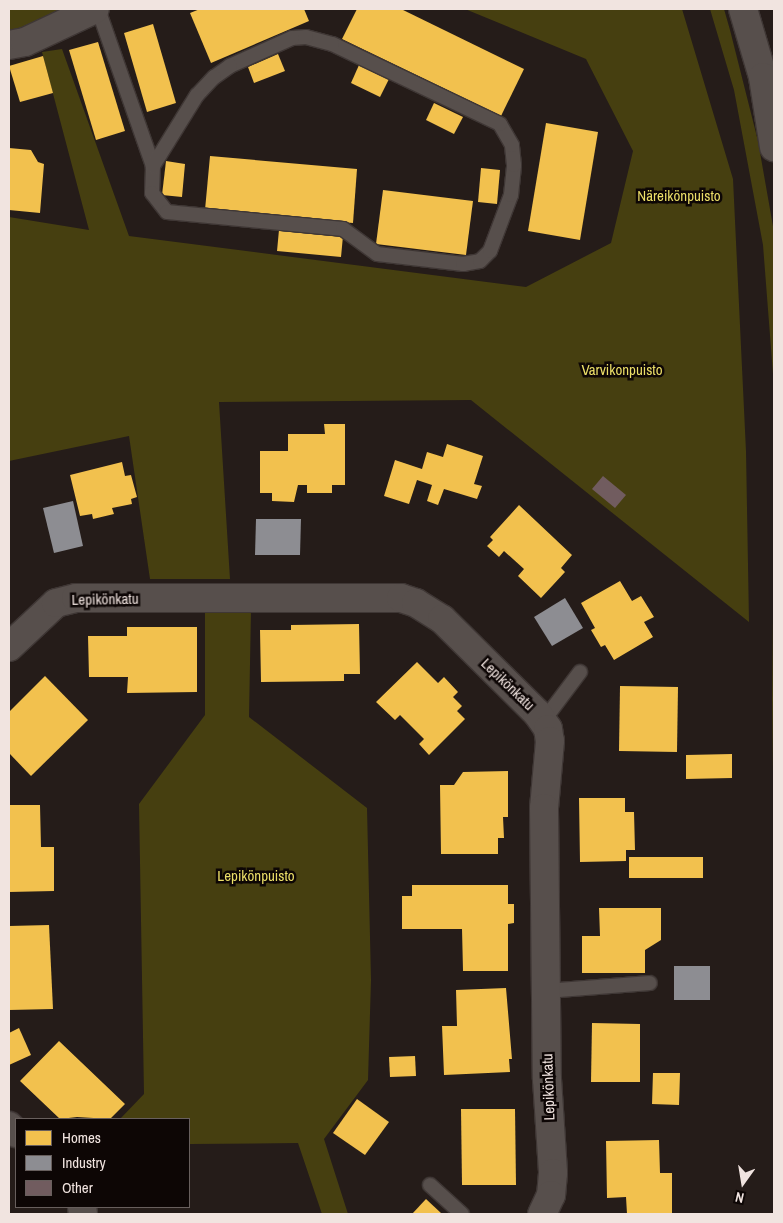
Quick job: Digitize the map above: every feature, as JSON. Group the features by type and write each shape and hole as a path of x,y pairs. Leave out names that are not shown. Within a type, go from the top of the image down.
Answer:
{"street":[{"path":"9,45 25,42 97,9"},
{"path":"743,9 763,77 774,146"},
{"name":"Lepikönkatu","path":"9,647 56,603 76,598 400,598 416,603 442,619 544,720 550,741 544,808 546,991 553,1173 551,1195 542,1214"}],"lane":[{"path":"97,9 153,166 152,193 168,212 343,229 377,254 463,264 480,261 490,251 511,195 514,165 512,145 500,124 332,44 306,37 292,38 230,66 214,77 192,102 153,166"},
{"path":"544,720 580,672"},
{"path":"546,991 650,983"},
{"path":"430,1185 462,1214"}],"green space":[{"path":"9,9 62,9 27,27 9,31"},
{"name":"Varvikonpuisto","path":"465,9 682,9 733,179 746,451 749,622 471,400 219,402 230,579 150,579 129,436 9,461 9,217 89,230 42,52 62,49 129,236 526,287 611,243 633,151 586,59"},
{"path":"710,9 724,9 758,141 774,232 774,387 763,245 734,90"},
{"path":"774,534 774,846 772,699"},
{"name":"Lepikönpuisto","path":"251,610 249,717 367,808 371,980 368,1080 324,1139 348,1214 322,1214 298,1143 190,1144 190,1118 121,1118 144,1094 139,804 205,715 205,613"}],"building: Homes":[{"path":"200,9 304,9 309,21 211,63 190,13"},
{"path":"357,9 401,9 524,69 501,116 342,39"},
{"path":"153,24 176,103 147,112 124,33"},
{"path":"98,42 125,131 96,140 69,50"},
{"path":"278,54 285,71 254,83 248,67"},
{"path":"43,56 53,93 20,102 9,66"},
{"path":"359,65 389,79 380,97 351,83"},
{"path":"434,103 463,117 454,134 426,120"},
{"path":"546,123 598,132 580,240 528,231"},
{"path":"9,148 31,150 38,162 44,164 40,213 9,210"},
{"path":"210,156 357,169 353,223 205,210"},
{"path":"166,161 185,164 182,197 162,195"},
{"path":"481,168 500,170 497,204 478,202"},
{"path":"383,190 473,201 466,255 376,244"},
{"path":"279,230 343,236 341,257 277,251"},
{"path":"324,424 345,424 345,485 332,485 332,493 307,493 307,485 298,485 294,502 272,501 272,493 260,493 260,451 288,451 288,434 325,434"},
{"path":"447,444 483,456 474,484 482,486 477,499 444,489 438,505 427,501 432,485 417,480 409,504 384,496 395,460 422,469 427,452 443,457"},
{"path":"122,462 125,476 131,475 137,497 131,499 132,504 112,508 114,514 93,519 92,514 80,516 70,475"},
{"path":"519,505 572,555 561,568 565,572 541,598 518,576 524,569 504,551 499,557 487,546 493,540 490,537"},
{"path":"620,581 632,601 641,596 654,617 644,622 653,637 614,660 605,645 601,647 591,630 595,628 581,603"},
{"path":"359,624 360,674 344,674 344,681 261,682 260,630 291,630 291,625"},
{"path":"127,627 197,627 197,692 127,693 128,677 89,677 88,636 127,636"},
{"path":"417,662 438,683 444,677 458,692 453,697 462,706 457,711 465,719 429,755 419,744 424,739 400,715 395,720 376,702"},
{"path":"45,676 88,720 31,776 9,753 9,712"},
{"path":"620,686 678,687 677,752 619,751"},
{"path":"732,754 732,778 686,779 686,755"},
{"path":"508,771 508,817 503,817 504,838 498,838 498,854 441,854 440,785 454,785 463,772"},
{"path":"579,798 625,798 625,812 634,812 635,850 626,850 626,861 580,862"},
{"path":"9,805 40,805 41,847 54,847 54,891 9,892"},
{"path":"629,857 703,857 703,878 629,878"},
{"path":"412,885 508,885 508,904 514,904 514,923 508,924 508,971 463,971 462,929 402,929 402,896 412,896"},
{"path":"599,908 661,908 661,940 645,950 645,973 582,973 582,936 600,936"},
{"path":"49,925 53,1009 9,1010 9,926"},
{"path":"506,988 512,1059 509,1059 510,1072 444,1075 442,1026 457,1026 456,990"},
{"path":"592,1023 640,1024 640,1082 591,1082"},
{"path":"19,1028 31,1055 9,1065 9,1033"},
{"path":"59,1041 125,1104 111,1118 59,1118 20,1081"},
{"path":"415,1056 416,1076 390,1077 389,1057"},
{"path":"653,1073 680,1073 679,1105 652,1104"},
{"path":"357,1099 389,1122 365,1155 333,1133"},
{"path":"461,1109 515,1109 516,1185 462,1185"},
{"path":"659,1140 660,1173 672,1173 672,1214 627,1214 626,1197 607,1198 606,1141"},
{"path":"426,1199 442,1214 412,1214"}],"building: Industry":[{"path":"73,501 83,546 54,553 43,508"},
{"path":"256,519 301,519 300,555 255,555"},
{"path":"565,598 583,628 552,646 534,617"},
{"path":"674,966 710,966 710,1000 674,1000"}],"building: Other":[{"path":"603,476 626,495 615,508 592,489"}],"park label":[{"name":"Näreikönpuisto","path":"679,196"}]}
